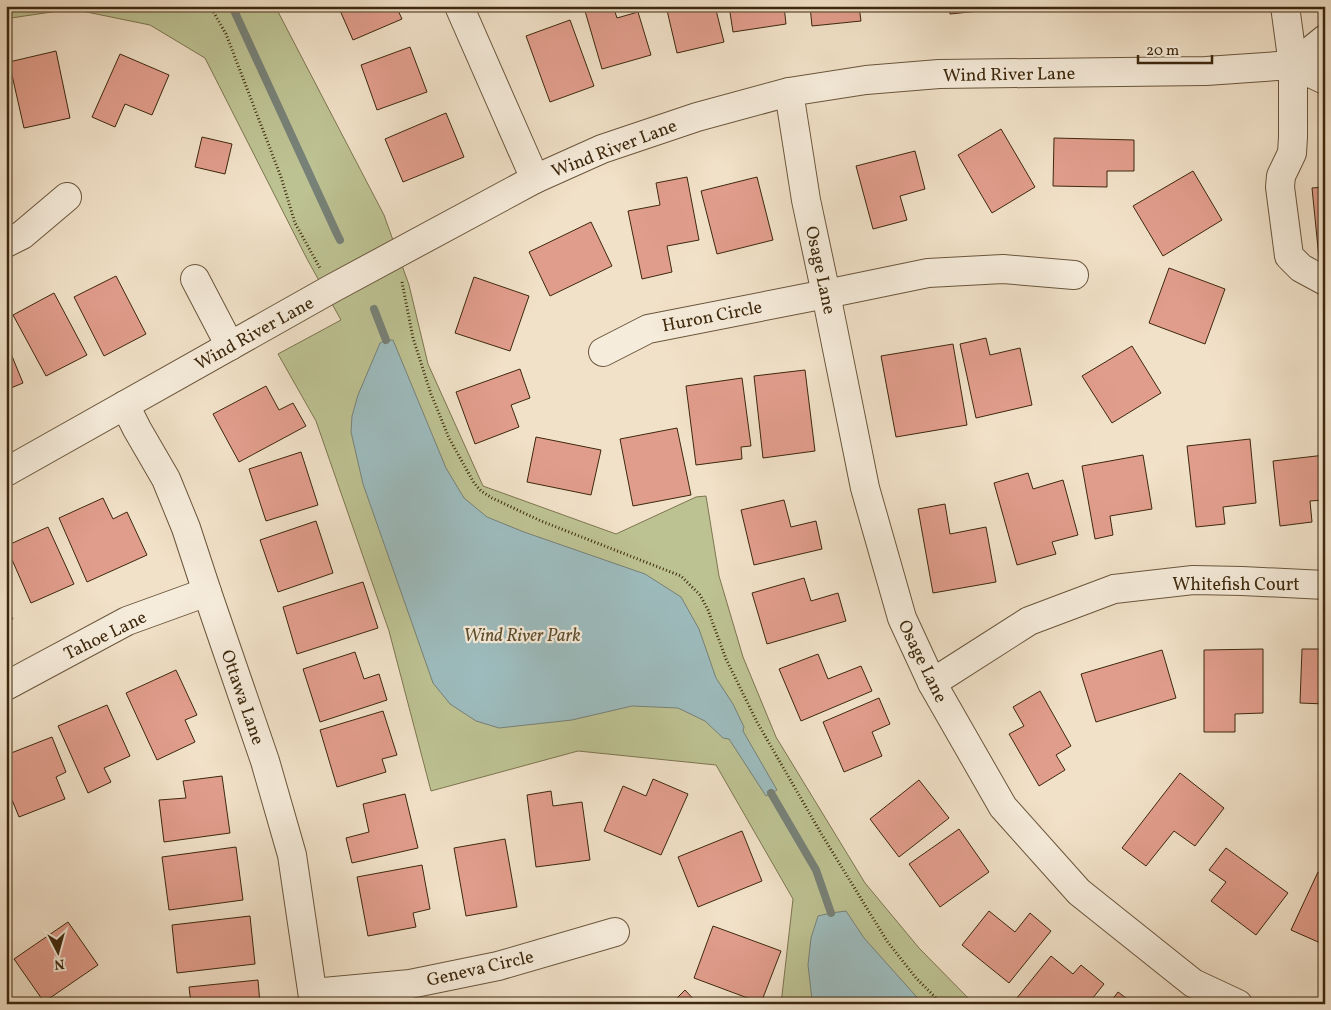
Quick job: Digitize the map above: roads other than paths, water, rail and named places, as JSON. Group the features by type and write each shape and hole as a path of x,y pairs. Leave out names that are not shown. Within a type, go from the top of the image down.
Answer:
{"street":[{"path":"459,6 535,179"},
{"path":"1285,6 1293,65 1294,110 1292,153 1281,176 1280,187 1289,256 1301,268 1325,281"},
{"path":"1293,65 1325,39"},
{"name":"Wind River Lane","path":"6,472 331,289 535,179 602,149 697,117 789,92 866,80 939,74 1206,71 1293,65 1325,80"},
{"name":"Osage Lane","path":"789,92 806,200 865,488 902,618 932,683 1004,806 1079,892 1193,983 1238,1004"},
{"path":"6,243 22,235 67,197"},
{"name":"Huron Circle","path":"604,352 648,329 928,273 1003,269 1074,275"},
{"path":"196,280 230,346"},
{"name":"Ottawa Lane","path":"126,406 166,479 186,528 265,761 292,855 313,998"},
{"name":"Whitefish Court","path":"932,683 1029,622 1114,589 1193,580 1325,585"},
{"name":"Tahoe Lane","path":"6,686 127,621 207,592"},
{"name":"Geneva Circle","path":"313,998 410,984 498,966 615,932"}],"water":[{"path":"386,340 393,340 446,468 464,498 487,517 524,532 645,574 681,597 699,629 716,678 733,704 744,727 743,731 777,790 766,796 729,739 723,738 705,721 678,708 632,706 572,720 499,728 476,721 450,704 433,683 363,484 351,432 352,416 358,395 380,343"},
{"path":"846,911 864,938 923,1004 814,1004 808,965 811,938 818,916"}],"waterway":[{"path":"232,6 340,240"},
{"path":"374,309 386,340"},
{"path":"771,793 816,870 831,913"}],"park label":[{"name":"Wind River Park","path":"522,635"}]}
